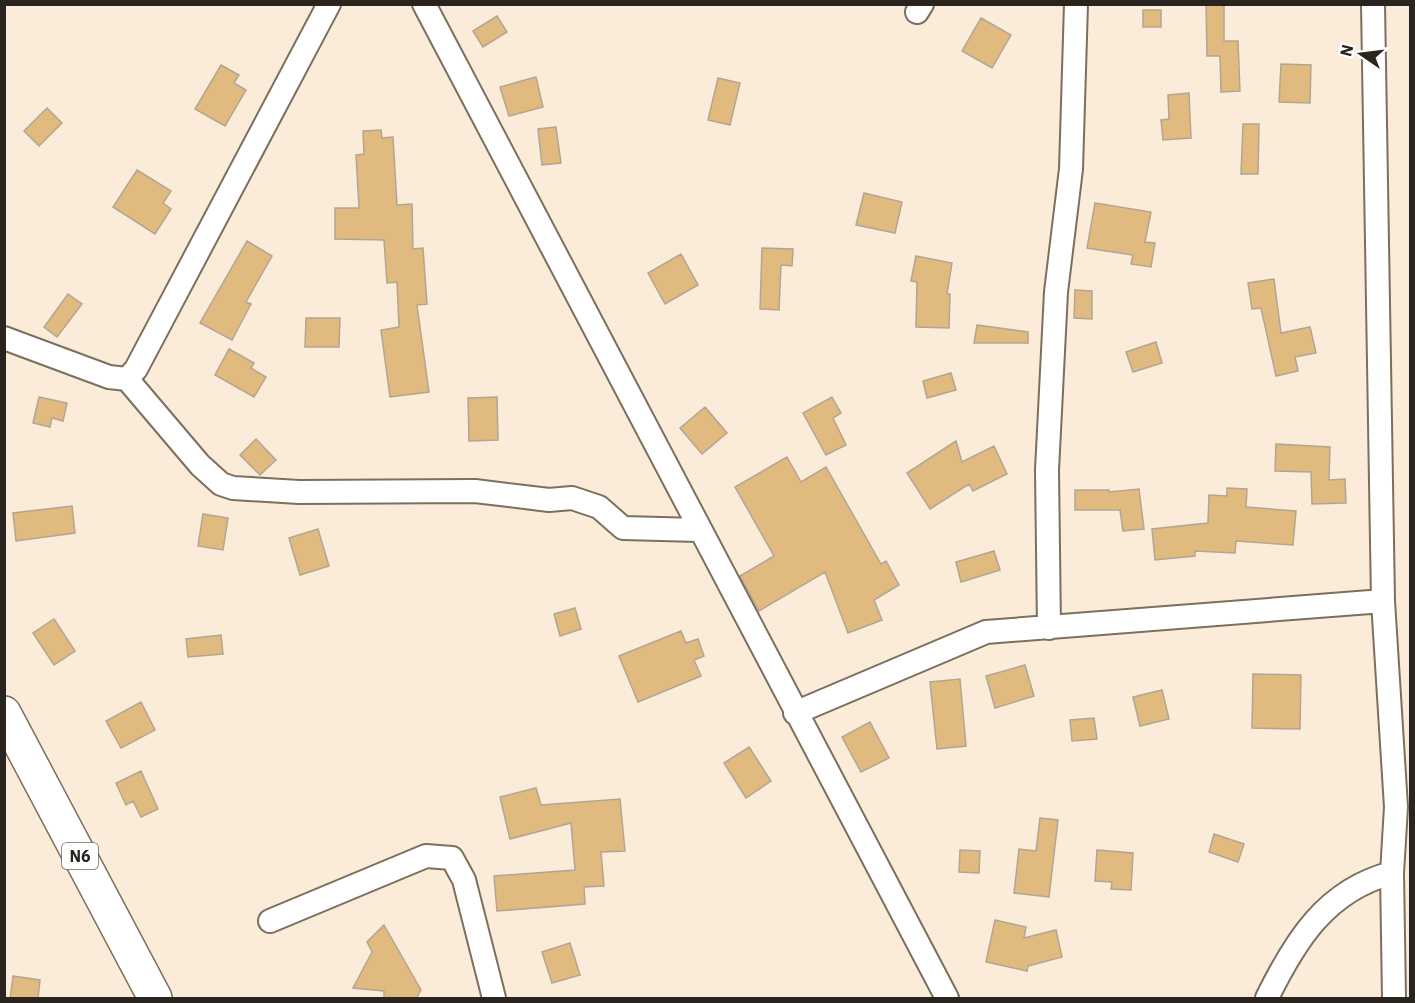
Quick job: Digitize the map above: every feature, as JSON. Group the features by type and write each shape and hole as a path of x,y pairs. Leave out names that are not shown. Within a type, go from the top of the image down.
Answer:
{"highway":[{"name":"N6","path":"4,713 155,999"}],"street":[{"path":"127,379 136,369 329,4"},
{"path":"424,4 946,999"},
{"path":"1049,628 1047,470 1056,292 1071,169 1076,4"},
{"path":"1373,4 1383,602 1396,807 1392,873 1394,999"},
{"path":"4,338 109,377 127,379 200,465 222,484 233,488 299,492 476,491 549,500 572,498 600,507 623,528 699,530"},
{"path":"795,713 986,632 1383,602"},
{"path":"270,921 426,856 452,858 464,880 494,999"},
{"path":"1267,999 1296,942 1324,909 1363,882 1392,873"}],"building":[{"path":"1206,4 1224,4 1224,41 1238,41 1240,91 1221,92 1220,56 1207,56"},
{"path":"1143,10 1161,10 1161,27 1143,27"},
{"path":"497,16 507,32 483,47 473,31"},
{"path":"981,18 1011,35 992,68 962,51"},
{"path":"1281,64 1311,65 1310,103 1279,102"},
{"path":"221,65 239,75 234,83 246,90 225,126 195,109"},
{"path":"536,77 543,107 509,116 500,87"},
{"path":"718,78 740,83 730,125 708,120"},
{"path":"1189,93 1191,138 1163,140 1161,120 1169,119 1168,95"},
{"path":"47,108 62,123 39,146 24,131"},
{"path":"1243,124 1259,124 1258,174 1241,174"},
{"path":"556,127 561,163 542,165 538,129"},
{"path":"381,130 382,138 393,137 397,205 412,204 413,249 423,248 427,304 417,305 429,392 390,397 381,330 399,327 397,282 387,283 384,240 335,239 335,208 359,208 356,155 364,154 363,131"},
{"path":"137,170 171,191 163,203 171,209 155,234 113,207"},
{"path":"864,193 902,202 895,233 856,225"},
{"path":"1095,203 1151,212 1145,242 1155,243 1151,267 1131,264 1133,255 1087,248"},
{"path":"247,241 272,256 246,302 251,304 232,340 200,323"},
{"path":"762,248 793,249 792,266 781,265 779,310 760,309"},
{"path":"681,254 698,285 665,304 648,273"},
{"path":"916,256 952,263 947,294 950,294 949,328 916,327 917,282 911,281"},
{"path":"1274,279 1281,333 1310,327 1316,353 1295,357 1298,371 1276,376 1261,308 1252,309 1248,283"},
{"path":"1075,290 1092,291 1092,319 1074,318"},
{"path":"68,294 82,304 57,337 44,327"},
{"path":"306,318 340,318 339,347 305,347"},
{"path":"977,325 1028,332 1028,343 974,343"},
{"path":"1156,342 1162,363 1133,372 1126,352"},
{"path":"229,349 254,363 251,368 266,377 254,397 215,375"},
{"path":"951,373 956,390 927,398 923,381"},
{"path":"39,397 67,403 63,421 52,418 50,427 33,423"},
{"path":"497,397 498,440 469,441 468,398"},
{"path":"832,397 841,413 833,418 846,445 826,455 803,413"},
{"path":"705,407 727,433 702,454 680,428"},
{"path":"256,439 276,460 260,475 240,455"},
{"path":"956,441 962,462 994,446 1007,474 973,491 969,484 930,509 907,473"},
{"path":"1276,444 1330,447 1329,480 1345,479 1346,503 1312,504 1311,472 1275,471"},
{"path":"787,457 801,482 826,467 881,564 886,561 899,585 874,600 882,620 848,633 825,572 759,611 740,576 774,556 735,487"},
{"path":"1227,488 1247,489 1246,507 1296,511 1293,545 1236,541 1235,553 1195,551 1195,556 1155,560 1152,529 1208,523 1209,495 1227,496"},
{"path":"1139,489 1144,529 1123,531 1120,510 1075,510 1075,490 1109,490 1109,492"},
{"path":"72,506 75,533 16,541 13,513"},
{"path":"203,514 228,518 223,550 198,546"},
{"path":"318,529 329,566 300,575 289,538"},
{"path":"994,551 1000,570 961,582 956,562"},
{"path":"575,608 581,629 560,636 554,614"},
{"path":"54,619 75,651 54,665 33,633"},
{"path":"681,631 686,643 698,639 704,656 694,660 701,676 638,702 619,656"},
{"path":"221,635 223,654 188,657 186,639"},
{"path":"1025,665 1034,696 995,708 986,676"},
{"path":"1253,674 1301,675 1300,729 1252,728"},
{"path":"960,679 966,746 937,749 930,682"},
{"path":"1162,690 1169,719 1140,726 1133,697"},
{"path":"141,702 155,730 121,748 106,721"},
{"path":"1094,718 1097,739 1072,741 1070,720"},
{"path":"870,722 889,758 861,772 842,737"},
{"path":"749,747 771,781 746,798 724,763"},
{"path":"141,771 158,809 141,817 133,801 126,805 116,783"},
{"path":"536,788 541,805 620,799 625,851 601,852 604,886 584,887 585,904 497,911 494,876 575,870 571,823 510,839 500,797"},
{"path":"1040,818 1058,820 1049,897 1014,893 1019,849 1036,851"},
{"path":"1214,834 1244,844 1238,862 1209,852"},
{"path":"960,850 980,851 979,873 959,872"},
{"path":"1097,850 1133,853 1131,890 1111,889 1112,882 1095,881"},
{"path":"995,920 1026,927 1024,938 1056,930 1062,957 1028,966 1027,971 986,962"},
{"path":"384,925 421,990 416,999 384,999 384,991 353,988 372,952 367,942"},
{"path":"570,943 580,975 552,983 542,952"},
{"path":"13,976 40,980 38,999 10,999"}]}
